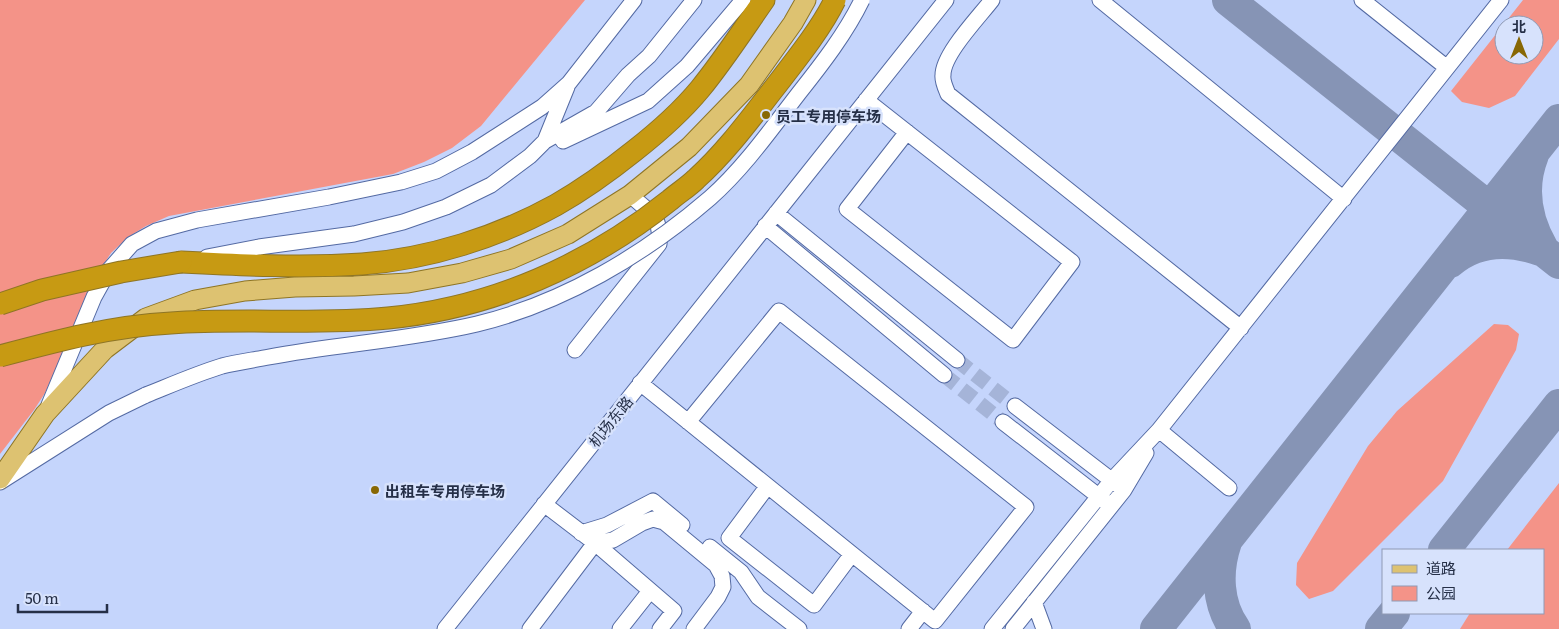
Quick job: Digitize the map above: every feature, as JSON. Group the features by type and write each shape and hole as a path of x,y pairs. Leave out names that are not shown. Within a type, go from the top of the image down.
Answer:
{"highway":[{"path":"0,304 42,290 121,272 181,262 257,265 362,264 405,258 444,249 501,231 556,205 602,176 656,134 699,90 764,0"},
{"path":"0,356 60,339 126,327 180,322 345,322 415,315 471,304 520,287 569,266 606,246 642,222 696,179 744,128 794,62 836,0"}],"main road":[{"path":"0,481 46,414 105,349 146,318 195,300 245,291 295,287 408,283 462,273 511,258 568,234 630,195 689,148 749,85 793,23 806,0"}],"street":[{"path":"46,414 94,297 109,270 132,244 156,231 197,220 401,182 436,171 472,152 542,107 569,83 634,0"},
{"path":"181,262 259,247 354,234 403,222 446,207 491,185 530,156 545,141 596,112 628,75 649,56 694,0"},
{"path":"530,156 648,101 687,66 743,0"},
{"path":"0,481 109,413 146,395 223,366 297,352 437,332 479,323 527,308 615,267 653,242 711,197 758,147 815,73 862,0"},
{"name":"机场东路","path":"445,629 946,0"},
{"path":"992,0 958,42 948,58 942,75 948,94 1241,328"},
{"path":"1100,0 1344,199"},
{"path":"1362,0 1446,67"},
{"path":"992,629 1112,480 1159,430 1501,0"},
{"path":"545,141 569,83"},
{"path":"866,100 907,132 1072,262 1013,340 847,209 907,132"},
{"path":"575,350 659,244 661,214 630,195"},
{"path":"776,213 957,360"},
{"path":"765,226 944,374"},
{"path":"640,383 767,487 935,621 1026,506 779,311 688,422"},
{"path":"1015,406 1124,490"},
{"path":"1003,422 1111,506"},
{"path":"1159,430 1229,488"},
{"path":"1013,629 1124,490 1159,430"},
{"path":"767,487 729,538 814,605 852,554"},
{"path":"581,533 607,524 653,501 741,572 758,598 799,629"},
{"path":"544,504 595,543 674,611 660,629"},
{"path":"530,629 595,543 613,540 642,523 653,519 664,522 716,565 722,576 723,587 718,598 694,629"},
{"path":"620,629 650,590"},
{"path":"1034,602 1044,629"},
{"path":"909,629 923,611"}],"green space":[{"path":"0,0 585,0 481,126 452,148 424,162 393,174 169,216 146,226 128,237 111,253 98,273 45,393 0,454"},
{"path":"1523,0 1559,0 1559,39 1544,58 1544,15 1511,15"},
{"path":"1494,37 1494,65 1539,65 1515,96 1489,108 1462,102 1451,91"},
{"path":"1494,324 1508,325 1519,334 1516,350 1443,481 1333,591 1309,599 1296,585 1297,563 1368,446 1397,411"},
{"path":"1559,483 1559,629 1460,629 1469,614 1544,614 1544,549 1508,549"}],"taxiway":[{"path":"1228,0 1559,263"},
{"path":"1156,629 1559,120"},
{"path":"1533,155 1527,180 1527,204 1532,227 1543,249"},
{"path":"1450,262 1471,249 1493,244 1517,244 1540,250"},
{"path":"1445,549 1559,405"},
{"path":"1226,542 1221,564 1220,587 1225,609 1235,629"},
{"path":"1381,629 1393,614"}],"tunnel":[{"path":"957,360 1015,406"},
{"path":"944,375 1003,422"}],"place":[{"name":"员工专用停车场","path":"766,115"},
{"name":"出租车专用停车场","path":"375,490"}]}
